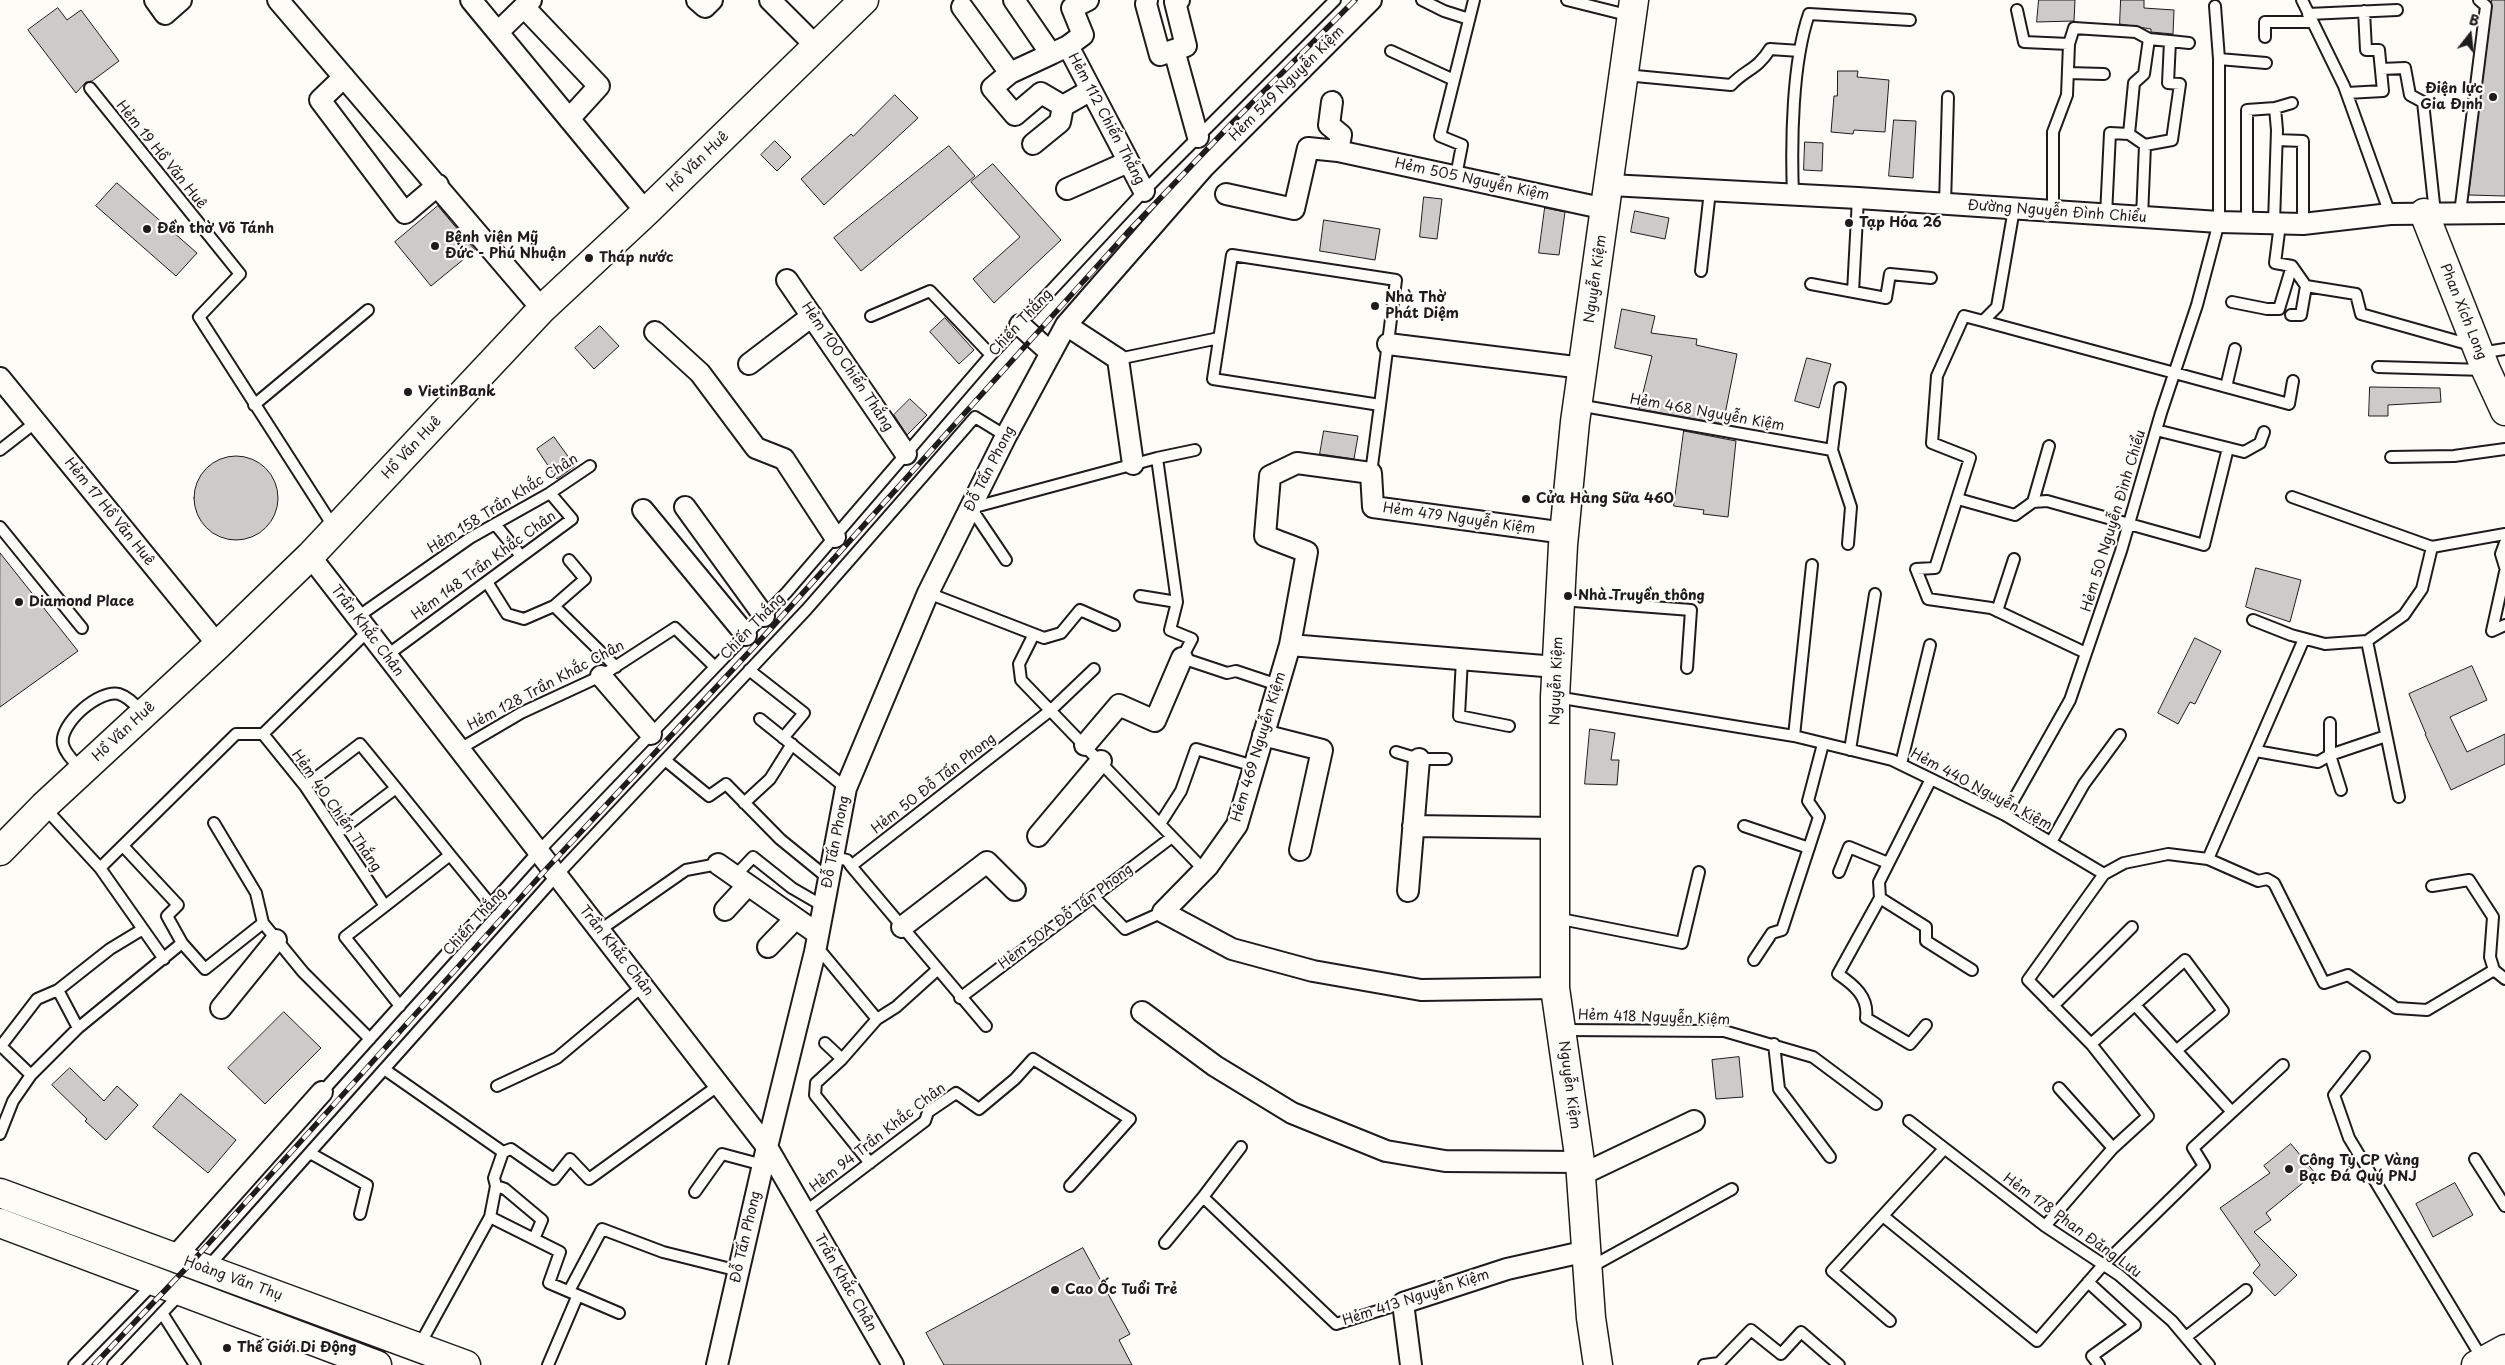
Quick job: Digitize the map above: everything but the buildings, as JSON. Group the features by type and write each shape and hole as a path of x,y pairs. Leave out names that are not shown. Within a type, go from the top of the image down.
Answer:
{"main road":[{"name":"Hồ Văn Huê","path":"0,851 44,806 218,646 310,556 542,309 646,212 816,46 853,6"},
{"name":"Nguyễn Kiệm","path":"1598,1365 1590,1318 1580,1168 1555,988 1555,697 1564,533 1577,404 1608,197 1633,8"},
{"name":"Phan Xích Long","path":"2429,213 2487,354 2505,411"},
{"name":"Hoàng Văn Thụ","path":"0,1193 466,1365"},
{"name":"Hoàng Văn Thụ","path":"0,1223 183,1290 377,1365"},
{"path":"157,1281 174,1258"},
{"path":"183,1290 206,1269"}],"street":[{"path":"155,0 165,14 182,0"},
{"path":"278,0 542,309"},
{"path":"471,0 646,212"},
{"path":"697,0 704,7 712,0"},
{"path":"770,0 816,46"},
{"name":"Hẻm 112 Chiến Thắng","path":"1014,0 1059,50 1091,90 1144,191"},
{"name":"Hẻm 112 Chiến Thắng","path":"1010,72 1059,50 1083,35 1072,8 1088,0"},
{"path":"1147,0 1146,4 1160,55 1186,46 1174,2 1179,0"},
{"name":"Hẻm 549 Nguyễn Kiệm","path":"1203,168 1371,0"},
{"path":"498,32 527,3 599,86 569,119"},
{"path":"962,7 1010,72 992,88 1015,115 1041,93 1063,106"},
{"path":"1174,50 1198,137"},
{"path":"344,76 320,100 405,213 438,186"},
{"path":"1033,144 1060,122 1063,106 1091,90"},
{"path":"1332,102 1329,125 1341,134 1338,151"},
{"name":"Hẻm 505 Nguyễn Kiệm","path":"1226,194 1294,209 1308,148 1338,151 1456,176 1608,197"},
{"path":"1067,189 1128,162"},
{"name":"Đỗ Tấn Phong","path":"717,1365 817,943 846,788 928,593 1006,436 1066,325 1203,168"},
{"name":"Đường Nguyễn Đình Chiểu","path":"1608,197 1710,191 1858,198 2106,215 2277,224 2303,224 2390,214 2505,212"},
{"name":"Hẻm 100 Chiến Thắng","path":"787,280 906,454"},
{"path":"749,364 812,316"},
{"path":"1020,324 1051,354"},
{"path":"1066,325 1118,359 1133,464"},
{"path":"655,332 700,373 756,448 784,459 835,537"},
{"path":"1388,344 1583,368"},
{"name":"Hẻm 17 Hồ Văn Huê","path":"0,378 218,646"},
{"name":"Hẻm 469 Nguyễn Kiệm","path":"1163,912 1204,870 1236,825 1290,645 1307,552 1266,536 1270,476 1297,463 1372,473"},
{"name":"Hẻm 479 Nguyễn Kiệm","path":"1372,473 1372,507 1564,533"},
{"path":"685,507 764,616"},
{"path":"643,510 746,635"},
{"name":"Trần Khắc Chân","path":"310,556 537,853 557,875 720,1085 765,1156 805,1212 893,1365"},
{"path":"1290,645 1556,668"},
{"path":"1085,745 1119,705 1155,721 1182,658"},
{"path":"609,671 651,734"},
{"path":"1263,735 1322,750 1300,850"},
{"path":"1408,891 1418,759"},
{"path":"1038,836 1100,761"},
{"path":"1413,826 1555,828"},
{"path":"902,927 987,862 1014,890"},
{"path":"718,864 795,919 817,943"},
{"path":"725,910 742,881"},
{"path":"1163,912 1232,949 1313,971 1421,990 1555,988"},
{"path":"768,947 795,919"},
{"path":"221,1008 276,940"},
{"path":"1142,1012 1215,1066 1292,1113 1386,1151 1445,1161 1580,1168 1694,1120"},
{"name":"Chiến Thắng","path":"174,1258 322,1092"},
{"name":"Hẻm 413 Nguyễn Kiệm","path":"1403,1303 1507,1269 1587,1260"},
{"path":"1403,1303 1411,1365"}],"lane":[{"name":"Chiến Thắng","path":"322,1092 537,853 764,616 835,537 991,355 1144,191 1335,0"},
{"path":"1422,0 1444,11 1469,18"},
{"path":"1456,176 1462,145 1440,136 1474,0"},
{"path":"1567,0 1633,8"},
{"path":"2302,0 2347,93 2390,214"},
{"path":"2460,213 2486,6 2479,0"},
{"name":"Hẻm 50 Nguyễn Đình Chiểu","path":"2005,815 2070,700 2128,526 2156,430 2197,305 2219,222 2219,59 2214,6"},
{"path":"2017,10 2024,42 2069,44"},
{"path":"2265,37 2265,22 2396,10"},
{"path":"2347,93 2383,92 2379,50 2366,50 2364,12"},
{"path":"1793,195 1792,159 1800,51 1809,14 1910,20"},
{"path":"2053,211 2052,132 2068,95 2069,44 2074,28 2136,32 2149,39 2189,43"},
{"path":"2129,134 2134,83 2144,74 2149,39"},
{"path":"2106,215 2110,133 2129,134 2145,145 2172,140 2180,84 2168,83 2170,41"},
{"path":"1624,75 1731,85 1739,76 1753,70 1770,49 1800,51"},
{"path":"1391,51 1454,80"},
{"path":"2219,59 2266,64"},
{"path":"2381,69 2405,68 2410,95 2423,102 2429,213"},
{"path":"2068,73 2104,74"},
{"name":"Hẻm 19 Hồ Văn Huê","path":"90,88 240,274 199,317 336,530"},
{"path":"1945,204 1948,97"},
{"path":"2247,223 2247,110 2274,108 2292,102"},
{"path":"2274,108 2277,140 2275,263 2292,266 2306,286 2301,315 2291,315"},
{"path":"2277,140 2304,141 2303,224"},
{"path":"2142,217 2145,145"},
{"path":"1701,271 1710,191"},
{"path":"1853,292 1858,198"},
{"path":"1983,321 1997,308 2014,209"},
{"path":"1372,473 1396,280 1232,255 1213,379 1380,405"},
{"path":"2232,302 2267,309 2279,308 2292,266"},
{"path":"1810,284 1886,298 1890,274 1931,278"},
{"path":"2306,286 2356,294 2361,314 2487,354"},
{"path":"871,316 930,291 991,355"},
{"path":"254,405 368,310"},
{"path":"2086,653 1991,608 1928,599 1916,569 1935,568 1941,556 1970,458 1932,444 1937,376 1964,316 2289,404 2293,381"},
{"path":"1118,359 1219,338"},
{"path":"2226,387 2235,349"},
{"path":"2378,367 2487,354"},
{"path":"1840,388 1832,450 1851,507 1848,544"},
{"name":"Hẻm 468 Nguyễn Kiệm","path":"1577,404 1832,450"},
{"name":"Chiến Thắng","path":"206,1269 557,875 807,609 975,417 1006,436"},
{"path":"0,450 36,422"},
{"path":"2156,430 2244,452 2260,443 2264,432"},
{"path":"2034,502 2049,446"},
{"path":"1958,500 2015,515 2034,502 2047,502 2128,526 2204,545 2228,448"},
{"path":"2391,457 2454,456 2505,449"},
{"path":"1006,560 971,508 1156,458 1195,450"},
{"path":"1156,458 1177,602 1170,630 1192,639 1182,658 1227,673 1236,671 1278,685"},
{"name":"Hẻm 158 Trần Khắc Chân","path":"263,734 362,625 470,538 550,493 590,466"},
{"name":"Hẻm 148 Trần Khắc Chân","path":"386,656 572,519 550,493"},
{"path":"2292,497 2432,547 2505,534"},
{"path":"495,524 521,556"},
{"path":"0,526 82,628"},
{"path":"2505,542 2501,554 2505,567"},
{"path":"2252,620 2304,639 2326,644 2367,641 2404,615 2422,589 2432,547"},
{"path":"1997,611 2014,559"},
{"path":"487,582 507,614 524,619 554,606 585,579 569,560"},
{"path":"1794,736 1812,565"},
{"path":"2505,572 2492,631 2505,624"},
{"path":"928,593 1044,638 1061,632 1080,610 1114,624"},
{"path":"1850,750 1874,594"},
{"path":"1140,596 1177,602"},
{"path":"1560,600 1691,610 1687,668"},
{"path":"554,606 609,671"},
{"name":"Hẻm 128 Trần Khắc Chân","path":"458,750 521,713 609,671 675,628 715,667"},
{"path":"1034,634 1019,664 1021,680 1204,870"},
{"path":"2208,859 2304,639"},
{"path":"2367,641 2399,798"},
{"path":"1901,764 1930,645"},
{"path":"1462,660 1459,716 1509,726"},
{"name":"Hẻm 50 Đỗ Tấn Phong","path":"852,866 1051,710 1094,669"},
{"path":"749,670 804,713 783,738"},
{"path":"82,771 66,750 63,738 65,729 89,704 102,696 118,694 127,697 144,714"},
{"name":"Hẻm 440 Nguyễn Kiệm","path":"1555,697 1794,736 1892,760 2005,815 2104,874"},
{"path":"760,719 846,788"},
{"path":"2330,723 2330,755 2341,790"},
{"path":"100,868 236,734 263,734"},
{"name":"Hẻm 40 Chiến Thắng","path":"263,734 305,786 386,906"},
{"path":"2051,842 2084,784 2120,735"},
{"path":"2256,751 2318,762 2330,755 2386,736"},
{"path":"305,786 360,744 491,904"},
{"path":"744,803 770,779 792,744"},
{"path":"1754,960 1772,933 1782,930 1819,817 1808,801 1823,744"},
{"path":"1160,824 1181,791 1196,749 1254,766"},
{"path":"1396,752 1418,759 1446,759"},
{"path":"665,760 709,796 726,784 780,839 829,878"},
{"path":"1926,1025 1910,1044 1866,1018 1868,1009 1857,987 1838,974 1880,898 1879,882 1931,779"},
{"path":"337,833 396,788"},
{"path":"44,806 100,868 164,959"},
{"path":"214,824 256,893 263,923 303,972 370,1039"},
{"path":"1744,826 1809,848"},
{"name":"Hẻm 50A Đỗ Tấn Phong","path":"960,998 1172,836"},
{"path":"123,846 178,905 167,916 182,943 205,969 263,923"},
{"path":"1840,872 1849,847 1888,864"},
{"path":"2045,1226 2114,1148 2148,1116 2091,1044 2028,980 2104,874 2124,863 2168,854 2208,859 2258,881 2267,879 2274,883 2324,983 2348,975 2396,1008 2427,1010 2494,970"},
{"path":"400,1006 345,937 450,855"},
{"path":"742,881 753,857 792,888 823,906"},
{"path":"833,857 846,860 852,866 960,998 986,1026"},
{"path":"600,930 686,870 718,864"},
{"path":"1555,917 1682,943 1699,872"},
{"path":"2432,886 2469,880 2493,917 2490,957 2494,970 2505,979"},
{"path":"1094,897 1125,929 1163,912"},
{"path":"1880,898 1926,928 1926,941 1972,970"},
{"path":"2054,1006 2132,927"},
{"path":"31,1075 2,1046 37,998 58,990 110,949 143,929"},
{"path":"0,1134 13,1101 31,1075 78,1028 182,943"},
{"path":"817,943 823,954 878,1019"},
{"path":"2091,1044 2185,960 2223,1011 2177,1050"},
{"path":"870,1163 815,1095 816,1083 842,1060 878,1019 902,1002 937,970"},
{"path":"497,1086 557,1058 643,986"},
{"path":"58,990 78,1028"},
{"path":"2135,1005 2232,1112"},
{"name":"Hẻm 418 Nguyễn Kiệm","path":"1562,1030 1724,1031 1774,1044 1813,1057 1876,1104"},
{"path":"826,1043 842,1060"},
{"path":"1774,1044 1779,1089 1830,1157"},
{"path":"2364,1057 2334,1095 2349,1138 2488,1358"},
{"name":"Hẻm 94 Trần Khắc Chân","path":"805,1212 925,1121 928,1112 956,1093 979,1109 1015,1079 1033,1059 1130,1119 1070,1186"},
{"path":"1883,1216 2036,1341 2103,1265 2204,1166 2193,1148 2283,1065"},
{"path":"384,1069 502,1152 511,1150 554,1179 570,1159 589,1179 720,1085"},
{"path":"2059,1088 2114,1148"},
{"name":"Hẻm 178 Phan Đăng Lưu","path":"1909,1121 2045,1226 2126,1280 2172,1321 2209,1365"},
{"path":"1164,1243 1241,1147"},
{"path":"1890,1320 1832,1271 1944,1149"},
{"path":"418,1347 490,1217 496,1186 494,1178 502,1152"},
{"path":"310,1153 366,1184 360,1214"},
{"path":"695,1192 722,1154 765,1156"},
{"path":"2475,1159 2505,1206"},
{"path":"496,1186 506,1189 542,1220 534,1239"},
{"path":"1587,1260 1732,1189"},
{"name":"Hẻm 413 Nguyễn Kiệm","path":"1203,1196 1336,1324 1403,1303"},
{"path":"490,1217 560,1252 549,1283 619,1313"},
{"path":"548,1365 573,1294 602,1229 663,1252 739,1271"},
{"path":"74,1365 157,1281"},
{"path":"2088,1282 2135,1325 2092,1356 2098,1365"},
{"path":"113,1365 183,1290"},
{"path":"2186,1337 2246,1290"},
{"path":"162,1313 195,1365"},
{"path":"1704,1365 1719,1363 1752,1330 1780,1354 1801,1332 1839,1365"}],"railway":[{"path":"94,1365 191,1263 549,866 765,635 1127,233 1234,121 1355,0"}],"place":[{"name":"Điện lực Gia Định","path":"2493,97"},
{"name":"Tạp Hóa 26","path":"1849,223"},
{"name":"Đền thờ Võ Tánh","path":"147,229"},
{"name":"Bệnh viện Mỹ Đức - Phú Nhuận","path":"435,246"},
{"name":"Tháp nước","path":"589,258"},
{"name":"Nhà Thờ Phát Diệm","path":"1375,306"},
{"name":"VietinBank","path":"408,392"},
{"name":"Cửa Hàng Sữa 460","path":"1526,499"},
{"name":"Nhà Truyền thông","path":"1568,596"},
{"name":"Diamond Place","path":"19,602"},
{"name":"Công Ty CP Vàng Bạc Đá Quý PNJ","path":"2289,1169"},
{"name":"Cao Ốc Tuổi Trẻ","path":"1055,1290"},
{"name":"Thế Giới Di Động","path":"227,1348"}]}
